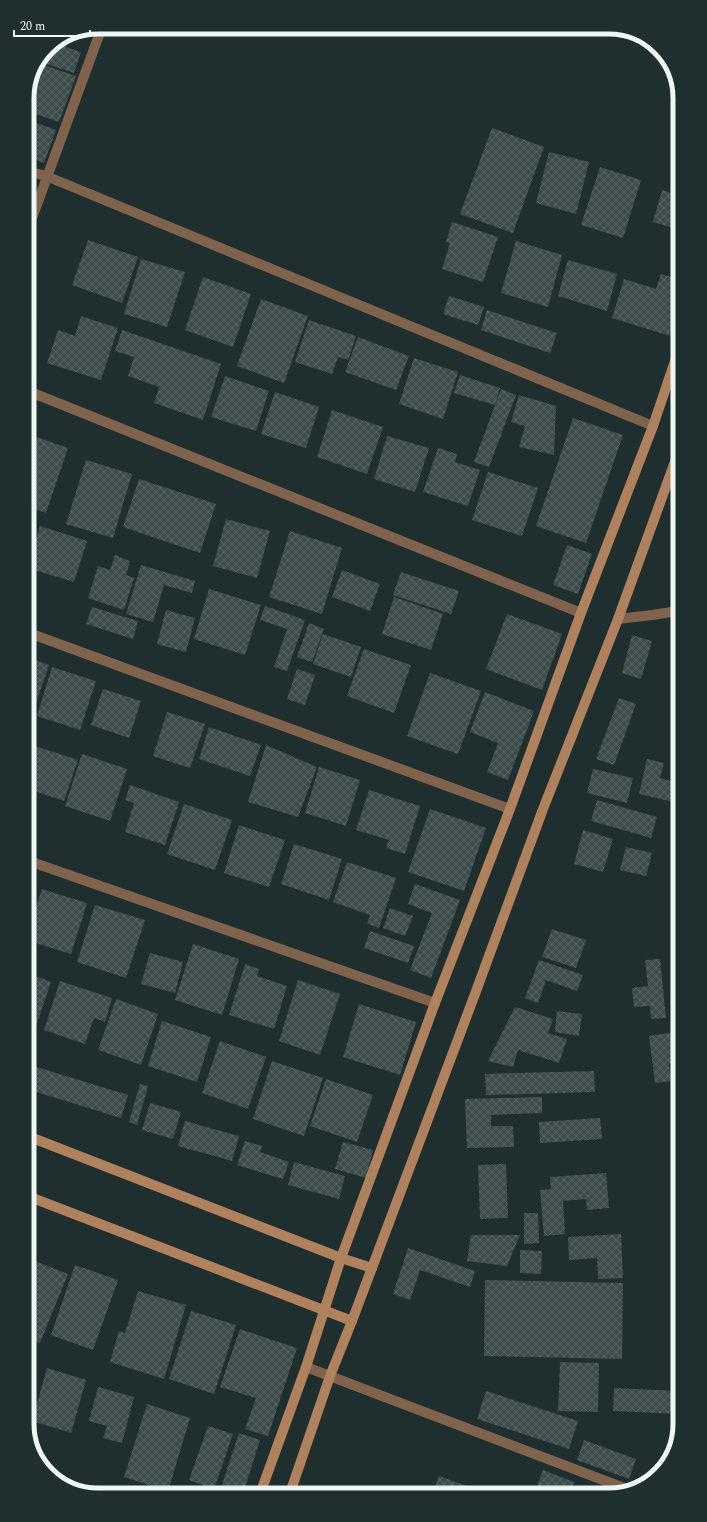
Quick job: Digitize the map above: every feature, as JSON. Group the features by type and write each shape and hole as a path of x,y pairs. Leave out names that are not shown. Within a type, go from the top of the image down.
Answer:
{"main road":[{"path":"262,1488 325,1312 341,1258 435,1003 510,808 581,613 654,426 673,367"},
{"path":"292,1488 330,1376 475,994 543,809 618,619 673,467"},
{"path":"34,1139 341,1258 372,1268"},
{"path":"34,1199 325,1312 352,1321"}],"street":[{"path":"34,211 99,34"},
{"path":"34,173 46,176 654,426"},
{"path":"34,394 581,613"},
{"path":"618,619 652,616 673,612"},
{"path":"34,635 510,808"},
{"path":"34,863 435,1003"},
{"path":"306,1367 622,1487"}],"building":[{"path":"62,46 81,52 74,73 45,63 47,59"},
{"path":"44,65 76,76 59,122 34,113 36,81"},
{"path":"34,122 56,130 44,163 34,159"},
{"path":"492,128 544,147 513,233 460,214"},
{"path":"549,152 589,162 576,214 536,203"},
{"path":"600,167 641,180 623,238 581,225"},
{"path":"662,190 673,194 673,228 653,222"},
{"path":"452,222 498,237 483,282 442,269 450,243 446,242"},
{"path":"88,240 138,257 122,303 72,285"},
{"path":"516,241 562,255 548,307 501,293"},
{"path":"141,259 185,272 167,327 124,314"},
{"path":"568,260 617,274 607,311 558,296"},
{"path":"661,274 673,278 673,327 670,336 612,318 624,279 656,289"},
{"path":"203,277 251,294 233,347 185,330"},
{"path":"449,296 484,307 478,325 443,314"},
{"path":"261,299 308,316 284,383 237,366"},
{"path":"487,310 557,333 550,353 481,330"},
{"path":"81,316 118,328 101,380 47,363 58,330 75,336"},
{"path":"309,320 356,336 348,360 338,357 332,374 295,362"},
{"path":"122,330 221,364 203,420 154,403 159,387 128,376 134,357 115,351"},
{"path":"358,337 409,356 396,390 345,372"},
{"path":"414,358 458,372 443,419 399,404"},
{"path":"460,375 500,388 495,405 454,393"},
{"path":"225,376 269,391 256,431 211,417"},
{"path":"501,389 516,395 489,467 474,462"},
{"path":"275,392 319,407 306,448 261,434"},
{"path":"519,395 556,406 554,455 519,447 525,426 511,422"},
{"path":"332,410 383,427 367,474 317,457"},
{"path":"573,418 623,435 586,543 536,526"},
{"path":"34,436 68,448 46,513 34,509"},
{"path":"387,436 429,448 415,492 374,479"},
{"path":"438,448 457,454 455,462 480,470 468,506 423,492"},
{"path":"86,460 132,474 113,538 66,524"},
{"path":"488,472 538,488 522,536 472,520"},
{"path":"139,479 216,504 200,553 123,527"},
{"path":"226,519 270,531 257,578 213,566"},
{"path":"40,526 87,541 74,582 34,570 34,544"},
{"path":"290,531 342,548 322,614 269,597"},
{"path":"567,545 592,554 578,594 553,585"},
{"path":"115,555 130,561 126,575 134,578 124,610 88,598 98,566 110,570"},
{"path":"141,565 195,581 192,593 164,585 153,622 126,614"},
{"path":"342,570 380,584 370,611 332,597"},
{"path":"401,572 459,591 451,614 393,595"},
{"path":"209,589 261,605 245,655 194,639"},
{"path":"394,597 443,614 431,650 382,634"},
{"path":"265,606 305,620 287,671 274,667 287,629 260,620"},
{"path":"92,607 138,621 133,639 86,624"},
{"path":"166,610 195,618 186,652 157,644"},
{"path":"507,614 562,634 542,690 486,669"},
{"path":"309,623 324,629 312,662 297,657"},
{"path":"323,634 361,647 351,677 313,664"},
{"path":"632,635 652,641 641,679 622,673"},
{"path":"364,649 411,665 394,713 347,696"},
{"path":"34,660 49,665 36,703 34,702"},
{"path":"52,667 96,681 80,730 37,716"},
{"path":"297,669 315,675 305,705 287,699"},
{"path":"430,673 481,691 458,754 407,736"},
{"path":"103,689 141,701 129,738 91,725"},
{"path":"485,692 534,711 508,780 487,772 498,743 470,732"},
{"path":"619,698 636,704 614,765 596,759"},
{"path":"167,712 205,724 190,768 153,756"},
{"path":"209,727 261,745 250,776 199,759"},
{"path":"266,745 317,767 298,817 248,802"},
{"path":"34,746 78,760 64,801 34,791"},
{"path":"82,754 127,769 110,821 65,806"},
{"path":"647,759 664,763 660,778 673,782 673,802 639,794"},
{"path":"319,767 360,780 346,826 305,813"},
{"path":"593,769 633,778 627,803 587,793"},
{"path":"130,785 179,802 165,845 125,832 134,803 125,800"},
{"path":"369,790 420,806 405,854 386,848 389,840 356,830"},
{"path":"597,800 657,817 651,838 591,821"},
{"path":"184,804 232,820 215,870 167,854"},
{"path":"430,809 486,828 464,891 408,872"},
{"path":"239,825 285,840 269,887 224,873"},
{"path":"583,830 613,839 603,872 574,864"},
{"path":"294,844 342,859 329,900 281,884"},
{"path":"626,847 652,853 646,876 620,870"},
{"path":"347,862 396,878 379,928 367,924 370,915 333,902"},
{"path":"415,884 460,900 431,978 410,970 432,913 408,904"},
{"path":"42,889 87,903 71,954 34,943 34,913"},
{"path":"95,905 145,920 126,978 77,962"},
{"path":"390,908 413,916 405,936 383,928"},
{"path":"552,929 586,940 576,968 542,957"},
{"path":"370,931 414,946 408,963 364,948"},
{"path":"193,944 239,959 222,1015 175,1000"},
{"path":"150,953 183,962 175,993 141,984"},
{"path":"660,959 666,1018 651,1019 650,1006 634,1007 632,988 648,986 645,960"},
{"path":"539,960 583,975 577,991 546,980 538,1003 525,998"},
{"path":"245,964 259,969 257,976 287,986 274,1029 229,1015"},
{"path":"34,976 51,982 34,1032"},
{"path":"298,980 340,994 320,1055 279,1041"},
{"path":"60,981 112,998 105,1022 94,1018 85,1044 44,1030"},
{"path":"116,999 158,1014 141,1065 98,1050"},
{"path":"359,1004 416,1022 400,1075 343,1057"},
{"path":"515,1007 553,1019 548,1033 567,1039 559,1063 518,1050 513,1067 488,1061"},
{"path":"557,1011 582,1014 579,1036 555,1032"},
{"path":"162,1021 211,1037 197,1082 148,1066"},
{"path":"673,1032 673,1063 669,1064 671,1081 655,1083 649,1036"},
{"path":"220,1041 266,1057 248,1109 202,1093"},
{"path":"272,1061 323,1078 304,1136 253,1119"},
{"path":"34,1066 128,1095 121,1118 34,1091"},
{"path":"594,1071 595,1092 486,1095 485,1074"},
{"path":"326,1079 373,1095 357,1142 310,1126"},
{"path":"140,1084 148,1086 137,1125 129,1122"},
{"path":"542,1097 542,1113 491,1115 491,1126 513,1126 514,1147 467,1148 465,1099"},
{"path":"150,1103 181,1112 173,1139 142,1130"},
{"path":"600,1118 602,1139 540,1143 539,1122"},
{"path":"185,1121 239,1136 232,1161 178,1146"},
{"path":"245,1141 262,1146 260,1152 289,1162 283,1179 237,1165"},
{"path":"343,1142 373,1150 366,1178 335,1169"},
{"path":"294,1162 345,1176 339,1199 288,1185"},
{"path":"506,1164 508,1218 480,1219 478,1165"},
{"path":"606,1173 609,1208 587,1210 586,1199 563,1201 565,1234 544,1236 540,1190 551,1189 550,1177"},
{"path":"524,1213 538,1213 539,1243 524,1244"},
{"path":"621,1234 623,1278 598,1279 597,1258 569,1260 568,1237"},
{"path":"471,1235 520,1235 507,1266 467,1261"},
{"path":"408,1248 475,1271 470,1287 420,1270 410,1300 393,1294"},
{"path":"520,1250 542,1251 541,1274 520,1273"},
{"path":"34,1261 68,1274 40,1343 34,1340"},
{"path":"75,1265 118,1280 93,1350 51,1335"},
{"path":"485,1280 623,1283 622,1359 484,1356"},
{"path":"138,1291 186,1305 164,1379 110,1362 119,1331 125,1333"},
{"path":"191,1311 236,1325 214,1394 169,1379"},
{"path":"240,1329 297,1348 268,1436 245,1429 256,1398 220,1387"},
{"path":"560,1362 599,1363 598,1412 558,1411"},
{"path":"47,1368 86,1380 71,1433 34,1422 34,1414"},
{"path":"98,1387 134,1397 122,1443 103,1438 107,1426 89,1421"},
{"path":"614,1388 673,1391 673,1414 613,1411"},
{"path":"486,1391 578,1421 569,1449 477,1419"},
{"path":"147,1404 190,1418 169,1488 159,1488 124,1477"},
{"path":"208,1426 233,1434 214,1488 189,1480"},
{"path":"239,1433 260,1440 245,1488 221,1488"},
{"path":"584,1440 636,1459 629,1479 577,1460"},
{"path":"543,1470 574,1482 572,1488 536,1488"},
{"path":"439,1476 472,1488 435,1488"}]}
